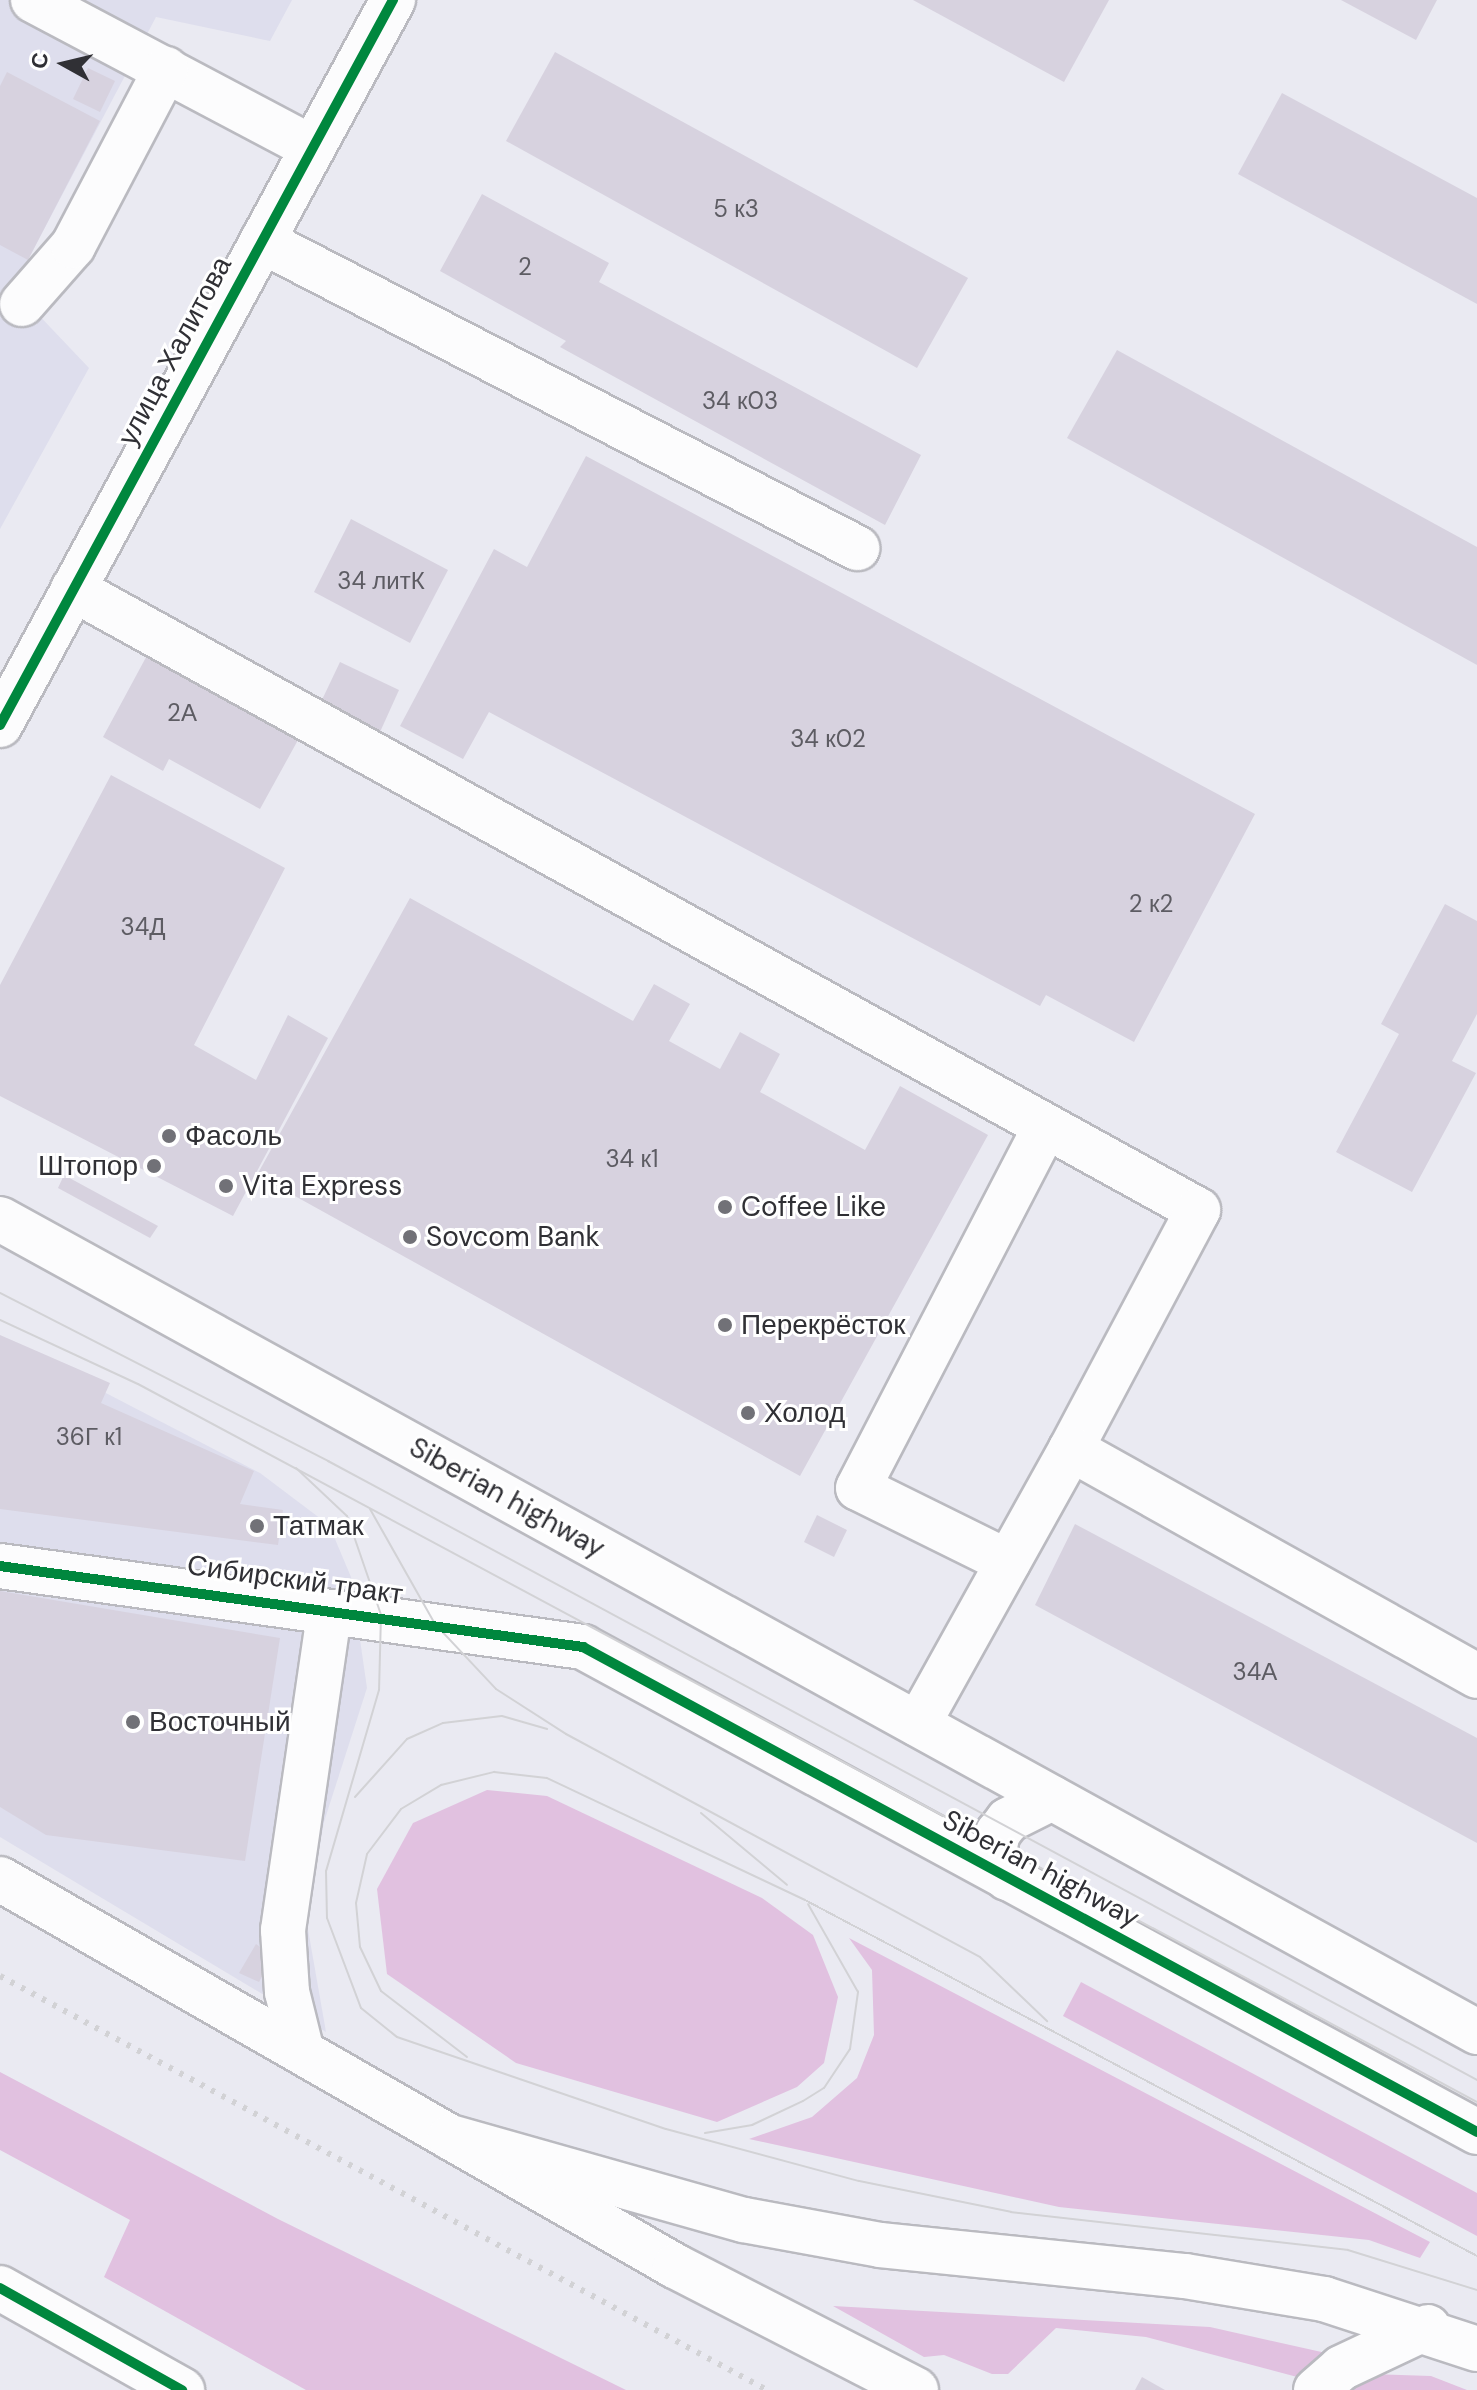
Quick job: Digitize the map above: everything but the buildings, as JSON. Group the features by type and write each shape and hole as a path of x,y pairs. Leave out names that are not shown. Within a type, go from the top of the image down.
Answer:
{"main road":[{"path":"33,0 312,148"},
{"name":"улица Халитова","path":"0,725 393,0"},
{"path":"22,304 73,246 166,69"},
{"path":"262,241 857,548"},
{"path":"73,589 1198,1210 1071,1449 918,1724"},
{"path":"1008,1562 858,1488 1045,1128"},
{"name":"Siberian highway","path":"0,1219 1477,2032"},
{"path":"1071,1449 1477,1676"},
{"name":"Сибирский тракт","path":"0,1566 583,1647 1007,1878"},
{"path":"302,2052 287,1992 283,1930 329,1615"},
{"path":"1007,1878 993,1856 998,1833 1008,1820 1052,1798"},
{"name":"Siberian highway","path":"1007,1878 1477,2132"},
{"path":"0,1879 675,2266 916,2390"},
{"path":"450,2137 744,2220 880,2245 1185,2276 1324,2299 1428,2327 1477,2349"},
{"path":"0,2288 181,2390"},
{"path":"1316,2390 1341,2368 1428,2327"}],"shaded area":[{"path":"0,0 292,0 270,41 156,17 13,288 89,368 0,529"},
{"path":"0,1338 260,1473 321,1519 335,1539 351,1577 367,1688 324,1822 306,1918 326,2032 0,1837"},
{"path":"487,1790 547,1796 762,1898 813,1935 838,1997 824,2063 797,2087 717,2122 516,2063 387,1974 377,1889 413,1823"},
{"path":"849,1938 1430,2242 1420,2258 1369,2240 1059,2207 749,2139 812,2117 857,2078 874,2035 872,1970"},
{"path":"1081,1982 1477,2193 1477,2236 1063,2016"},
{"path":"0,2072 278,2219 626,2390 306,2390 104,2277 130,2220 0,2150"},
{"path":"833,2306 1210,2327 1326,2353 1301,2378 1146,2337 1056,2328 1008,2374 992,2374 944,2355 924,2357"},
{"path":"1370,2374 1431,2376 1467,2390 1343,2390"}],"tram line":[{"path":"0,1293 328,1461 1477,2080"},
{"path":"0,1320 138,1384 1477,2102"},
{"path":"296,1468 347,1516 381,1615 379,1690 326,1871 327,1918 361,2008 397,2037 666,2129 859,2181 1011,2212 1348,2250 1477,2290"},
{"path":"370,1509 435,1624 496,1689 566,1734 980,1957 1047,2021"},
{"path":"355,1797 407,1739 443,1723 502,1716 547,1729"},
{"path":"467,2057 381,1991 360,1947 356,1903 367,1854 401,1809 441,1785 494,1772 547,1778 805,1900 1477,2256"},
{"path":"701,1813 787,1885"},
{"path":"705,2133 752,2125 803,2101 824,2088 850,2049 858,1992 808,1904"}],"railway":[{"path":"0,1976 767,2390"}],"cycle path":[{"path":"0,725 393,0"},
{"path":"0,1566 583,1647 1477,2132"},
{"path":"0,2288 182,2390"}],"place":[{"name":"Фасоль","path":"169,1136"},
{"name":"Штопор","path":"154,1166"},
{"name":"Vita Express","path":"226,1186"},
{"name":"Coffee Like","path":"725,1207"},
{"name":"Sovcom Bank","path":"410,1237"},
{"name":"Перекрёсток","path":"725,1325"},
{"name":"Холод","path":"748,1413"},
{"name":"Татмак","path":"257,1526"},
{"name":"Восточный","path":"133,1722"}]}
